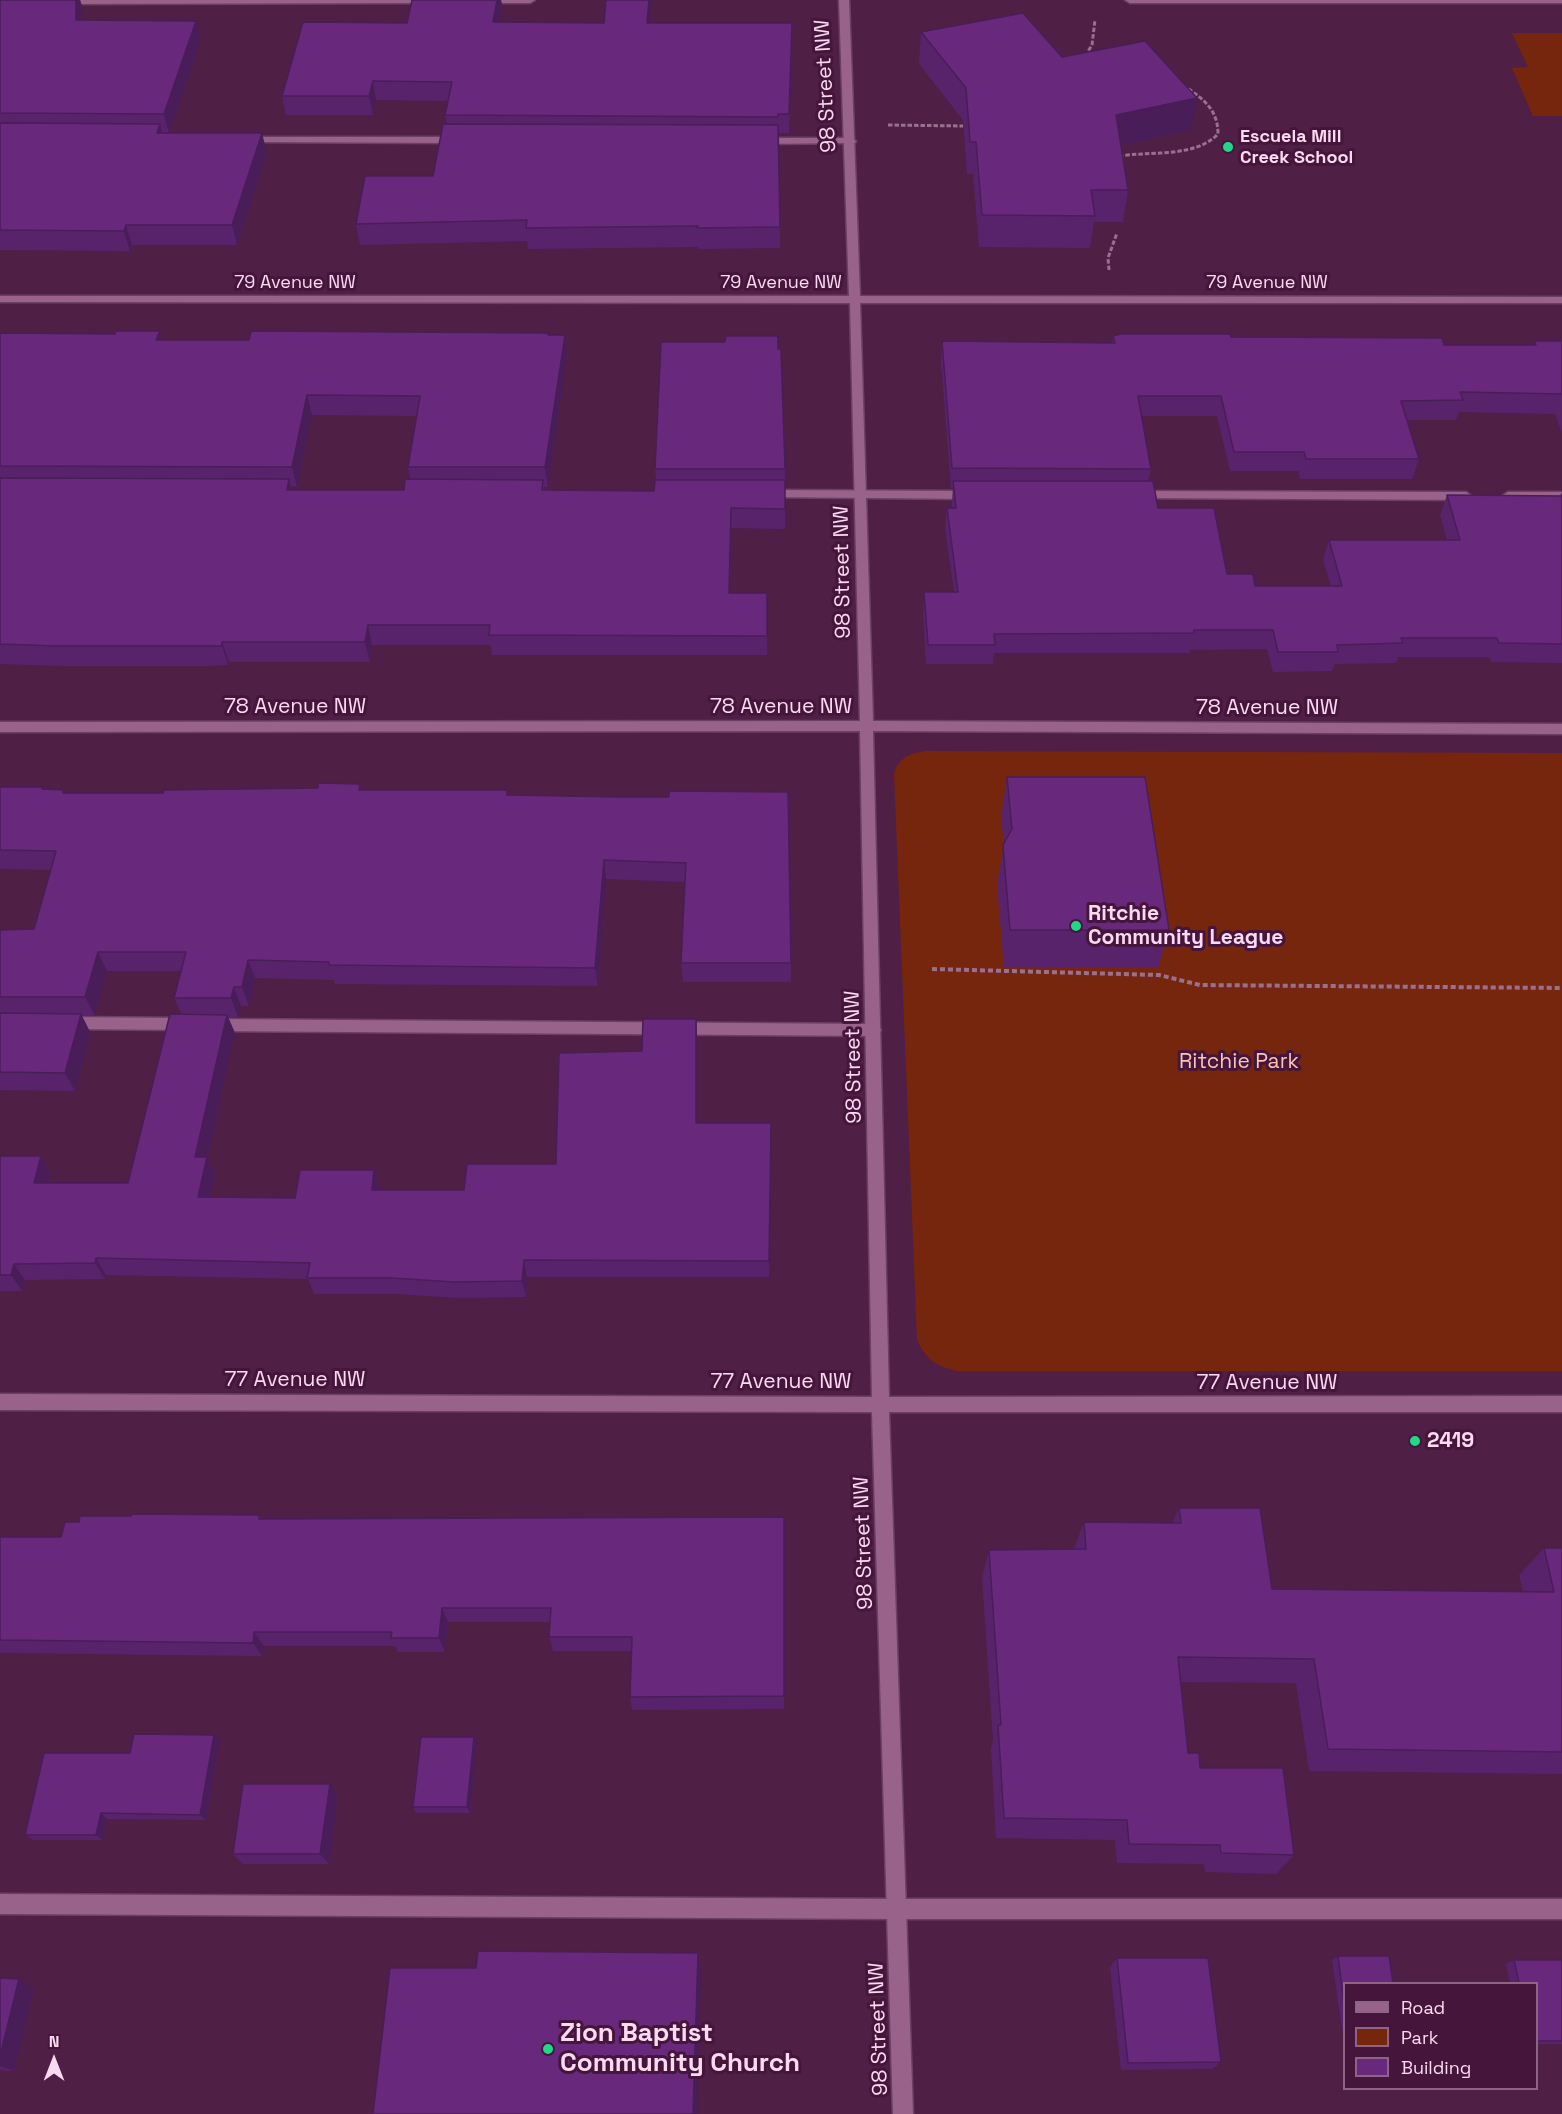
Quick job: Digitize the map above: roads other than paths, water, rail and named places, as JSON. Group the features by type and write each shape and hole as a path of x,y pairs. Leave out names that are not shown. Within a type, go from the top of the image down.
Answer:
{"street":[{"path":"47,1 447,0"},
{"path":"471,0 530,0"},
{"name":"98 Street NW","path":"844,0 851,141 862,495 881,1405 903,2114"},
{"path":"1130,0 1562,0"},
{"path":"227,139 465,140"},
{"path":"751,141 851,141"},
{"name":"79 Avenue NW","path":"0,299 1562,300"},
{"path":"753,494 990,495"},
{"path":"1121,495 1562,496"},
{"name":"78 Avenue NW","path":"0,727 867,726 1562,729"},
{"path":"48,1023 874,1030"},
{"name":"77 Avenue NW","path":"0,1402 881,1405 1562,1404"},
{"path":"0,1904 896,1909 1562,1909"}],"place":[{"name":"Escuela Mill Creek School","path":"1228,147"},
{"name":"Ritchie Community League","path":"1076,926"},
{"name":"2419","path":"1415,1441"},
{"name":"Zion Baptist Community Church","path":"548,2049"}],"park label":[{"name":"Ritchie Park","path":"1239,1062"}]}
